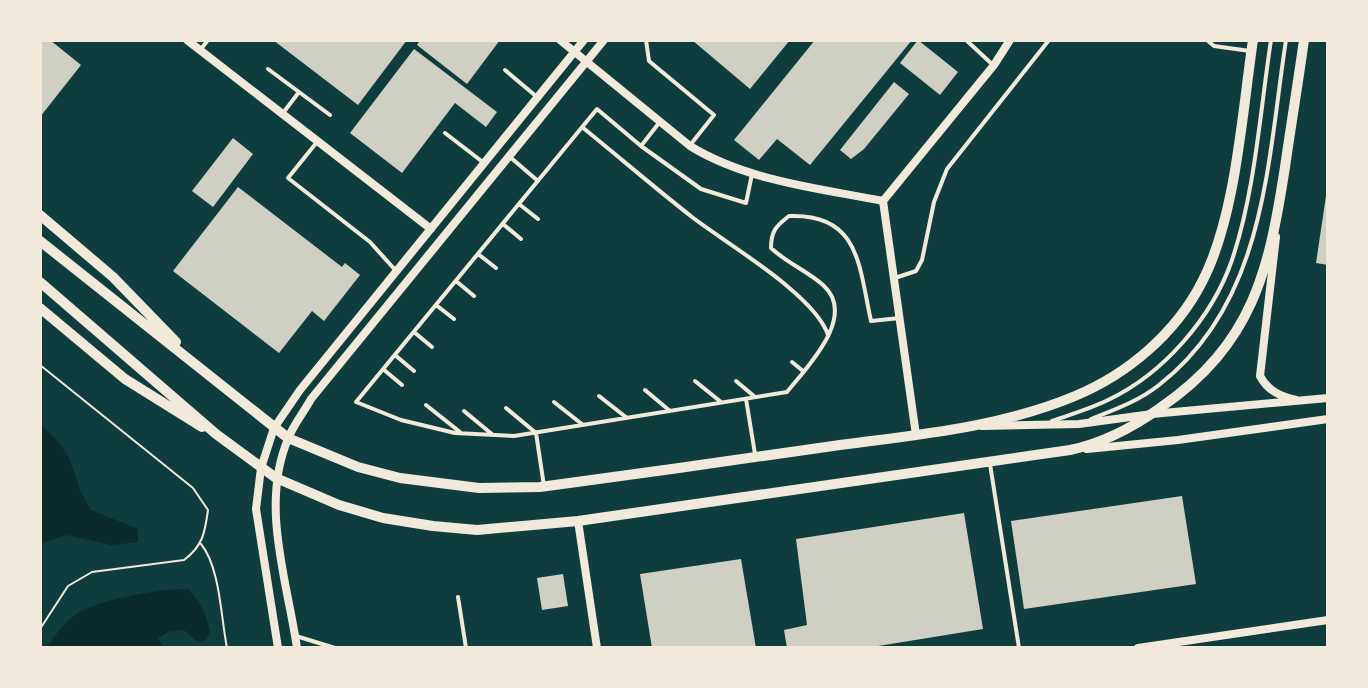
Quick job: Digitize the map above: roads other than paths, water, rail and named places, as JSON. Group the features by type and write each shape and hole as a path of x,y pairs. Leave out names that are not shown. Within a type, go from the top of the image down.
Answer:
{"main road":[{"path":"40,282 216,434 261,468 276,478 339,505 383,518 477,530 578,521 1070,450 1102,442 1152,414 1196,380 1240,324 1266,268 1280,201 1304,40"},
{"path":"40,241 288,438 358,467 400,478 479,488 544,486 916,435 970,426 1051,405 1096,386 1150,349 1181,315 1210,265 1223,225 1252,46"},
{"path":"40,215 113,277 205,373"},
{"path":"40,308 125,379 186,419 216,434"}],"street":[{"path":"187,40 431,229"},
{"path":"560,40 690,146 713,160 752,173 883,201"},
{"path":"278,648 256,509 261,468 274,428 300,390 584,40"},
{"path":"297,648 276,520 276,478 288,438 312,399 604,40"},
{"path":"916,435 883,201 994,65 1011,40"},
{"path":"1280,201 1260,376 1269,389 1279,396 1301,402"},
{"path":"970,426 1079,424 1152,414 1328,398"},
{"path":"1070,450 1178,440 1328,419"},
{"path":"578,521 597,648"},
{"path":"1138,648 1328,620"}],"lane":[{"path":"200,50 208,40"},
{"path":"646,40 649,61 714,115 690,146"},
{"path":"966,40 994,65"},
{"path":"895,279 916,272 922,260 934,202 947,169 1049,40"},
{"path":"1207,40 1214,46 1252,46"},
{"path":"1041,426 1107,400 1151,373 1196,326 1217,292 1232,262 1241,229 1271,40"},
{"path":"1079,424 1117,409 1160,384 1201,343 1230,300 1246,267 1256,232 1286,40"},
{"path":"268,69 330,115"},
{"path":"505,70 538,98"},
{"path":"282,114 299,92"},
{"path":"752,173 746,203 701,189 641,146 597,109 356,402 401,420 461,433 494,435 536,434 788,392 828,336 835,317 833,298 820,282 771,248 771,236 775,227 789,216 818,218 835,225 847,237 857,255 871,321 901,318"},
{"path":"641,146 660,121"},
{"path":"582,127 692,216 794,292 824,322 828,336"},
{"path":"445,132 484,164"},
{"path":"318,141 288,178 370,242 397,272"},
{"path":"510,158 538,181"},
{"path":"519,204 538,219"},
{"path":"503,224 521,239"},
{"path":"478,254 496,268"},
{"path":"456,281 474,296"},
{"path":"436,305 454,319"},
{"path":"414,332 432,347"},
{"path":"395,355 414,371"},
{"path":"792,362 803,371"},
{"path":"383,369 402,385"},
{"path":"695,381 722,403"},
{"path":"736,381 755,397"},
{"path":"645,390 671,411"},
{"path":"599,396 628,418"},
{"path":"746,399 755,457"},
{"path":"554,402 584,426"},
{"path":"426,405 461,433"},
{"path":"506,408 536,434 544,486"},
{"path":"464,411 494,435"},
{"path":"990,461 1019,648"},
{"path":"458,597 466,648"},
{"path":"295,636 335,648"}],"water":[{"path":"40,424 61,444 91,510 138,529 138,542 111,545 67,535 41,543"},
{"path":"188,589 200,604 207,620 210,633 203,642 195,640 184,630 168,632 158,639 163,647 47,647 71,618 94,605 144,593"}]}
